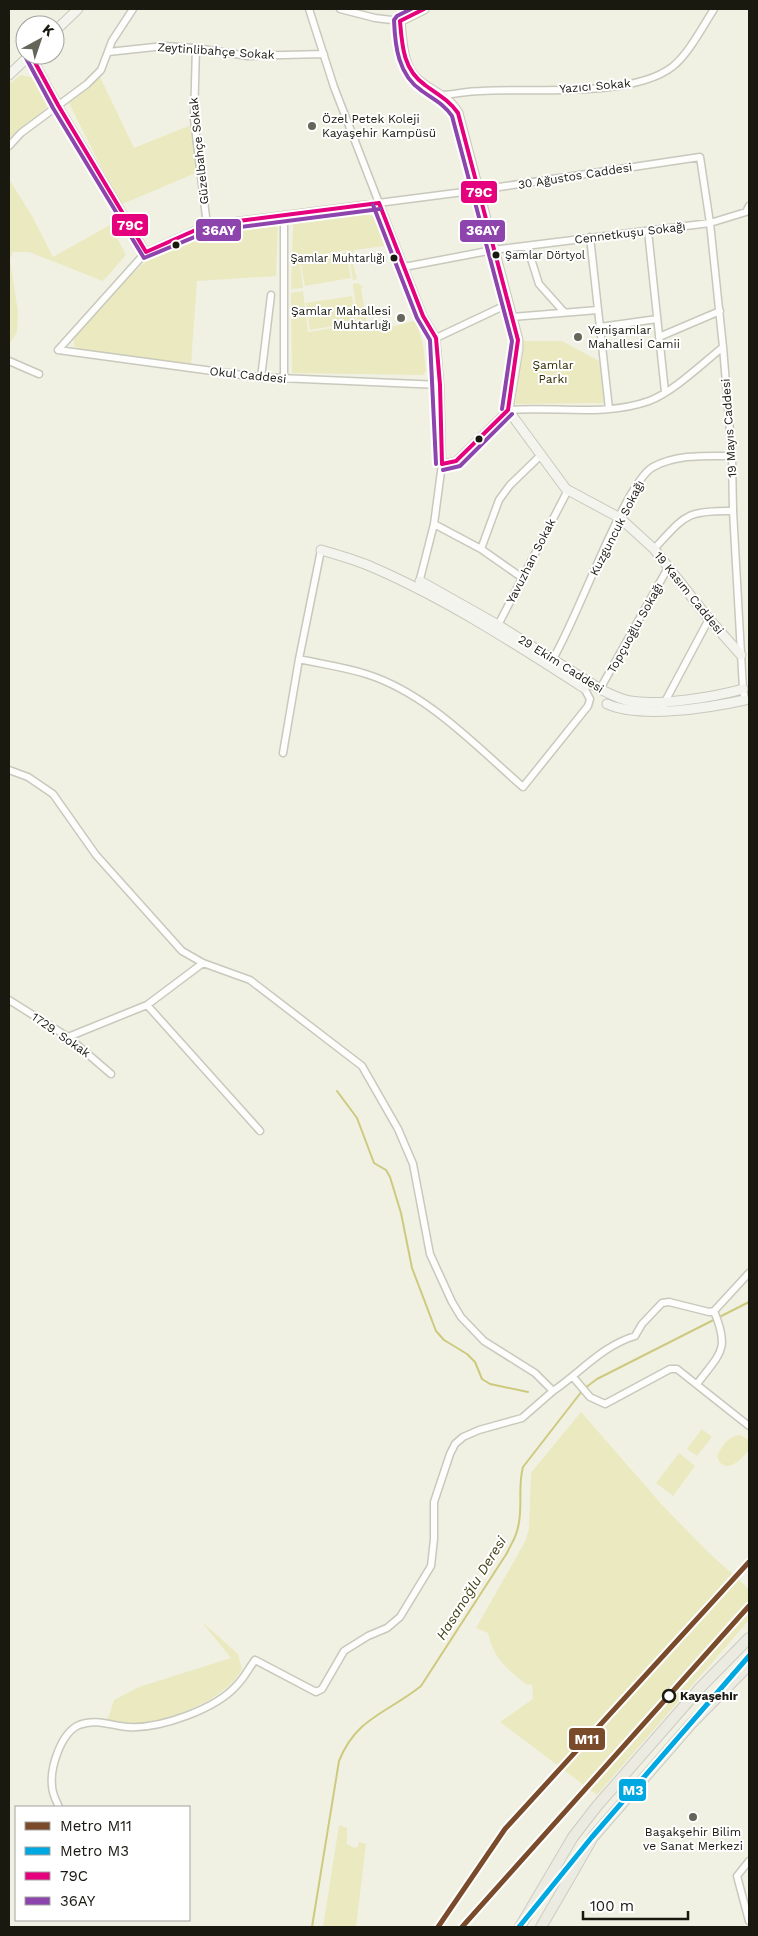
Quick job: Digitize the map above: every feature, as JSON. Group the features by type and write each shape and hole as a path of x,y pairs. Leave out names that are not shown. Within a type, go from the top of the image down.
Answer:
{"main road":[{"path":"520,1927 573,1837 597,1806 700,1688 749,1638"},
{"path":"541,1927 593,1837 691,1724 749,1665"},
{"path":"550,1876 560,1874 564,1876 566,1884"}],"street":[{"path":"65,21 78,9"},
{"path":"9,146 21,133 95,76 105,64 112,41 133,9"},
{"path":"309,9 378,204 423,316 436,338 440,385 442,464 434,524 418,585"},
{"path":"340,9 375,18 400,21 424,9"},
{"name":"Yazıcı Sokak","path":"443,95 481,91 540,91 632,84 675,65 714,9"},
{"path":"400,21 409,68 424,84 443,95 452,103 458,113 512,317 518,349 508,410 456,461 442,464"},
{"name":"Zeytinlibahçe Sokak","path":"108,52 164,46 196,48 248,56 324,54"},
{"name":"Güzelbahçe Sokak","path":"196,48 194,119 207,225"},
{"path":"9,75 20,65"},
{"path":"36,65 146,252"},
{"name":"30 Ağustos Caddesi","path":"146,252 207,225 378,204 700,157"},
{"name":"19 Mayıs Caddesi","path":"700,157 720,311 732,456 733,511 743,689 747,700"},
{"name":"Cennetkuşu Sokağı","path":"404,267 493,250 710,223 746,212 749,206"},
{"path":"284,215 284,380"},
{"path":"648,231 665,392"},
{"path":"590,237 609,409"},
{"path":"527,246 539,284 564,312"},
{"name":"Okul Caddesi","path":"146,252 58,350 261,378 440,385"},
{"path":"261,378 271,295"},
{"path":"436,338 508,304"},
{"path":"512,317 598,310"},
{"path":"659,337 720,311"},
{"path":"600,327 657,319"},
{"path":"508,410 609,409 650,400 665,392 723,347"},
{"path":"9,361 39,374"},
{"name":"19 Kasım Caddesi","path":"508,410 568,490 620,518 654,549 709,619 741,655"},
{"path":"482,548 499,500 510,485 540,455"},
{"name":"Kuzguncuk Sokağı","path":"551,662 634,490 651,468 678,458 732,456"},
{"name":"Yavuzhan Sokak","path":"496,629 568,490"},
{"path":"654,549 679,523 694,513 707,510 733,511"},
{"path":"434,524 482,548 521,578"},
{"path":"283,753 299,659 321,550"},
{"name":"29 Ekim Caddesi","path":"321,550 418,585 600,690 628,700 663,701 743,689"},
{"name":"Topçuoğlu Sokağı","path":"600,690 669,566"},
{"path":"660,711 663,701 709,619"},
{"path":"299,659 367,674 414,698 457,729 523,787 588,706 590,700 584,688"},
{"name":"29 Ekim Caddesi","path":"551,662 584,688"},
{"name":"29 Ekim Caddesi","path":"607,704 636,712 660,711 747,700"},
{"path":"9,770 28,777 53,794 96,855 144,906 164,934 182,951 204,963 250,980 362,1066 398,1129 413,1164 430,1254 452,1302 461,1317 484,1341 535,1373 553,1391"},
{"path":"68,1037 147,1005 204,963"},
{"name":"1729. Sokak","path":"9,1000 68,1037 111,1074"},
{"path":"147,1005 260,1132"},
{"path":"715,1314 749,1273"},
{"path":"59,1806 52,1785 54,1766 68,1734 77,1726 88,1722 130,1727 169,1721 187,1715 229,1693 238,1685 255,1660 316,1692 322,1689 344,1651 368,1636 387,1628 400,1617 431,1566 434,1538 434,1502 455,1444 463,1437 479,1430 522,1418 597,1355 617,1342 635,1336 642,1324 662,1303 669,1302 715,1314 720,1324 723,1336 720,1354 697,1384"},
{"path":"573,1377 590,1397 605,1404 670,1369 676,1369 749,1426"},
{"path":"749,1861 737,1876 749,1921"}],"green space":[{"path":"21,75 35,78 51,104 9,139 9,84"},
{"path":"100,77 134,148 191,125 198,172 120,205 69,103"},
{"path":"9,179 32,216 53,257 110,225 126,255 103,281 29,252 13,252 10,260 18,312 17,332 9,345"},
{"path":"366,214 377,218 383,230 385,246 354,250 351,257 357,279 353,280 348,250 299,258 303,288 291,289 293,223"},
{"path":"278,224 276,276 197,281 191,364 82,351 74,346 74,337 148,259 207,235"},
{"path":"346,252 351,278 305,286 300,260"},
{"path":"358,283 363,287 361,289 367,324 379,321 388,328 416,320 423,345 426,371 423,375 292,373 291,293 303,291 308,332 358,324 353,284"},
{"path":"352,296 356,322 310,330 306,303"},
{"name":"Şamlar Parkı","path":"524,341 562,341 599,361 604,403 515,404"},
{"path":"581,1412 663,1506 707,1551 749,1589 749,1620 597,1795 500,1722 533,1699 532,1684 527,1685 507,1668 497,1656 488,1633 476,1628 525,1542 529,1529 531,1473"},
{"path":"702,1429 712,1437 697,1456 687,1449"},
{"path":"740,1435 749,1440 749,1450 733,1465 724,1465 717,1456 719,1452 729,1439"},
{"path":"679,1453 695,1466 673,1496 656,1483"},
{"path":"201,1621 238,1654 242,1669 233,1681 219,1693 201,1704 160,1720 121,1723 106,1719 109,1716 114,1700 139,1687 231,1658"},
{"path":"339,1825 347,1828 347,1844 354,1848 358,1847 359,1842 366,1844 356,1927 323,1927"}],"waterway":[{"path":"337,1091 357,1118 374,1163 386,1170 390,1177 401,1213 412,1268 436,1331 444,1340 467,1354 475,1362 482,1379 490,1384 528,1392"},
{"name":"Hasanoğlu Deresi","path":"585,1388 597,1379 749,1302"},
{"name":"Hasanoğlu Deresi","path":"312,1927 339,1761 346,1746 364,1725 421,1686 514,1540 520,1515 523,1467 582,1391"}],"metro line":[{"name":"M11","path":"438,1927 505,1829 749,1562"},
{"name":"M11","path":"462,1927 749,1606"},
{"name":"M3","path":"519,1927 592,1837 749,1656"}],"transit line":[{"name":"36AY","path":"411,9 397,16 394,20 395,40 399,59 408,77 414,84 442,105 452,116 512,341 502,409"},
{"name":"79C","path":"424,9 400,21 403,48 412,72 425,85 447,101 458,113 518,340 508,410"},
{"name":"36AY","path":"30,65 53,108 144,258 209,231 380,209"},
{"name":"79C","path":"36,65 58,105 146,252 207,225 379,203"},
{"name":"79C","path":"379,203 423,316 436,338 440,385 442,464"},
{"name":"36AY","path":"373,205 417,318 430,340 436,464"},
{"name":"79C","path":"442,464 456,461 508,410"},
{"name":"36AY","path":"443,470 460,466 512,414"}],"place":[{"name":"Özel Petek Koleji Kayaşehir Kampüsü","path":"312,126"},
{"name":"Şamlar Dörtyol","path":"496,255"},
{"name":"Şamlar Muhtarlığı","path":"394,258"},
{"name":"Şamlar Mahallesi Muhtarlığı","path":"401,318"},
{"name":"Yenişamlar Mahallesi Camii","path":"578,337"},
{"name":"Kayaşehir","path":"669,1696"},
{"name":"Başakşehir Bilim ve Sanat Merkezi","path":"693,1817"}]}
